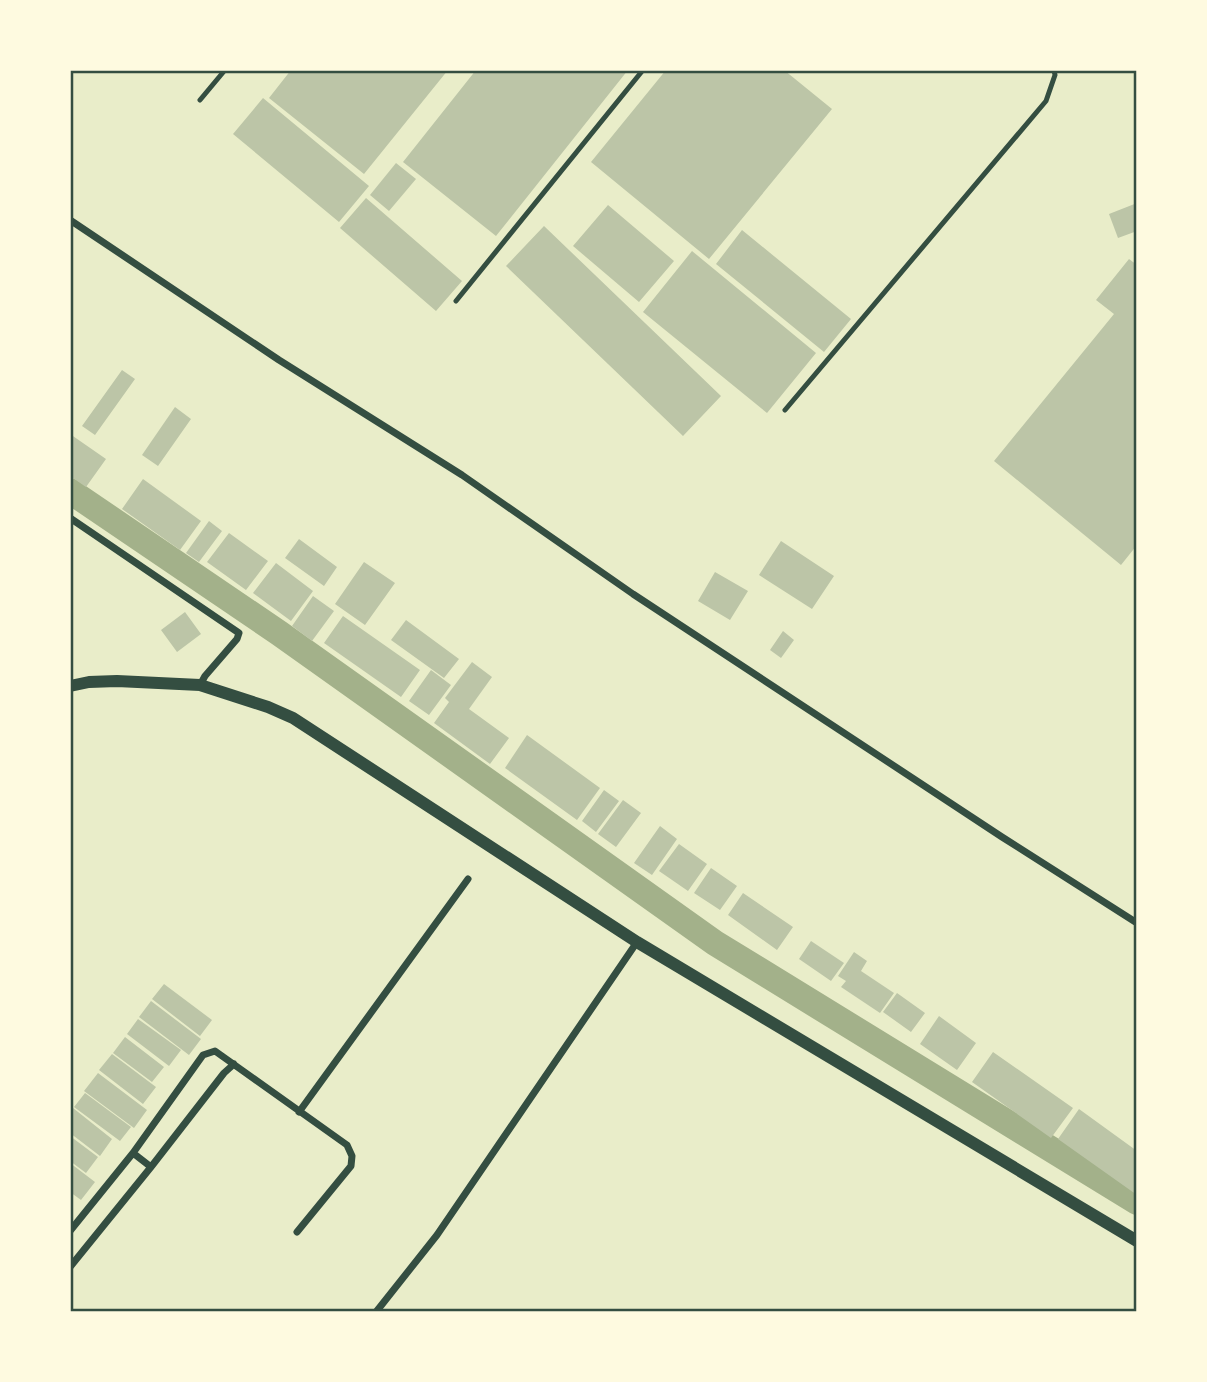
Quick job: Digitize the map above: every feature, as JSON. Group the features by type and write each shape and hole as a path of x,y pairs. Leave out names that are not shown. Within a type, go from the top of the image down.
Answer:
{"street":[{"path":"70,220 279,360 462,475 633,594 1137,923"},
{"path":"70,518 238,632 240,635 237,639 198,682"},
{"path":"70,686 117,681 198,682 293,718 637,942 1137,1241"},
{"path":"299,1112 468,879"},
{"path":"376,1312 437,1235 637,942"},
{"path":"70,1231 133,1153 203,1055 215,1051 346,1145 352,1156 351,1166 297,1232"},
{"path":"70,1267 224,1073 234,1064"},
{"path":"133,1153 152,1167"}],"lane":[{"path":"200,100 225,70"},
{"path":"456,301 643,70"},
{"path":"785,410 1046,101 1055,70"}],"building":[{"path":"291,70 448,70 364,174 269,98"},
{"path":"476,70 628,70 496,236 403,162"},
{"path":"666,70 784,70 832,109 709,259 591,162"},
{"path":"263,98 369,186 339,222 233,134"},
{"path":"396,163 416,179 389,211 370,195"},
{"path":"366,198 462,281 436,311 340,228"},
{"path":"1137,203 1137,231 1118,238 1109,214"},
{"path":"608,205 674,261 639,302 573,246"},
{"path":"544,226 721,396 683,436 506,266"},
{"path":"742,230 851,319 824,352 716,264"},
{"path":"692,251 816,353 767,413 643,312"},
{"path":"1129,259 1137,265 1137,545 1121,565 994,461 1114,314 1096,300"},
{"path":"122,370 135,379 95,435 82,426"},
{"path":"175,407 191,419 158,466 142,455"},
{"path":"70,434 106,459 86,487 70,476"},
{"path":"143,479 201,521 180,550 122,509"},
{"path":"209,521 222,531 199,562 186,553"},
{"path":"229,533 268,561 246,590 207,562"},
{"path":"299,539 337,567 324,586 285,558"},
{"path":"781,541 834,576 812,609 759,575"},
{"path":"364,562 395,583 365,625 335,604"},
{"path":"276,563 313,591 291,621 253,593"},
{"path":"715,572 748,591 730,620 698,601"},
{"path":"313,596 334,611 312,641 292,626"},
{"path":"185,612 201,634 177,652 161,630"},
{"path":"343,616 420,670 401,697 324,643"},
{"path":"406,620 459,659 444,678 391,640"},
{"path":"783,631 794,640 781,658 770,650"},
{"path":"472,662 492,677 469,709 509,738 490,764 434,723 449,702 445,698"},
{"path":"431,670 451,685 429,715 409,701"},
{"path":"527,735 600,788 577,820 505,768"},
{"path":"604,790 619,801 596,832 582,821"},
{"path":"623,800 641,813 616,847 598,834"},
{"path":"660,826 677,839 652,875 634,863"},
{"path":"679,844 707,864 688,891 659,871"},
{"path":"711,868 737,886 720,910 694,893"},
{"path":"743,893 793,927 777,950 728,915"},
{"path":"811,941 844,963 831,981 799,959"},
{"path":"854,952 867,961 861,971 894,993 880,1013 841,987 846,981 838,976"},
{"path":"164,984 212,1020 200,1036 152,999"},
{"path":"897,993 925,1013 911,1032 883,1012"},
{"path":"151,1001 201,1039 189,1055 139,1017"},
{"path":"939,1016 976,1043 957,1070 920,1044"},
{"path":"138,1019 181,1050 169,1066 127,1034"},
{"path":"125,1037 164,1067 152,1082 113,1053"},
{"path":"993,1052 1073,1108 1051,1138 972,1082"},
{"path":"112,1054 156,1087 143,1104 99,1070"},
{"path":"98,1073 147,1110 134,1128 84,1091"},
{"path":"85,1093 131,1127 120,1141 74,1107"},
{"path":"73,1108 112,1139 100,1156 70,1133 70,1112"},
{"path":"1079,1109 1137,1151 1137,1195 1058,1139"},
{"path":"70,1136 98,1157 86,1173 70,1161"},
{"path":"70,1163 95,1182 81,1200 70,1192"}],"waterway":[{"path":"70,491 279,633 715,943 1137,1202"}]}
